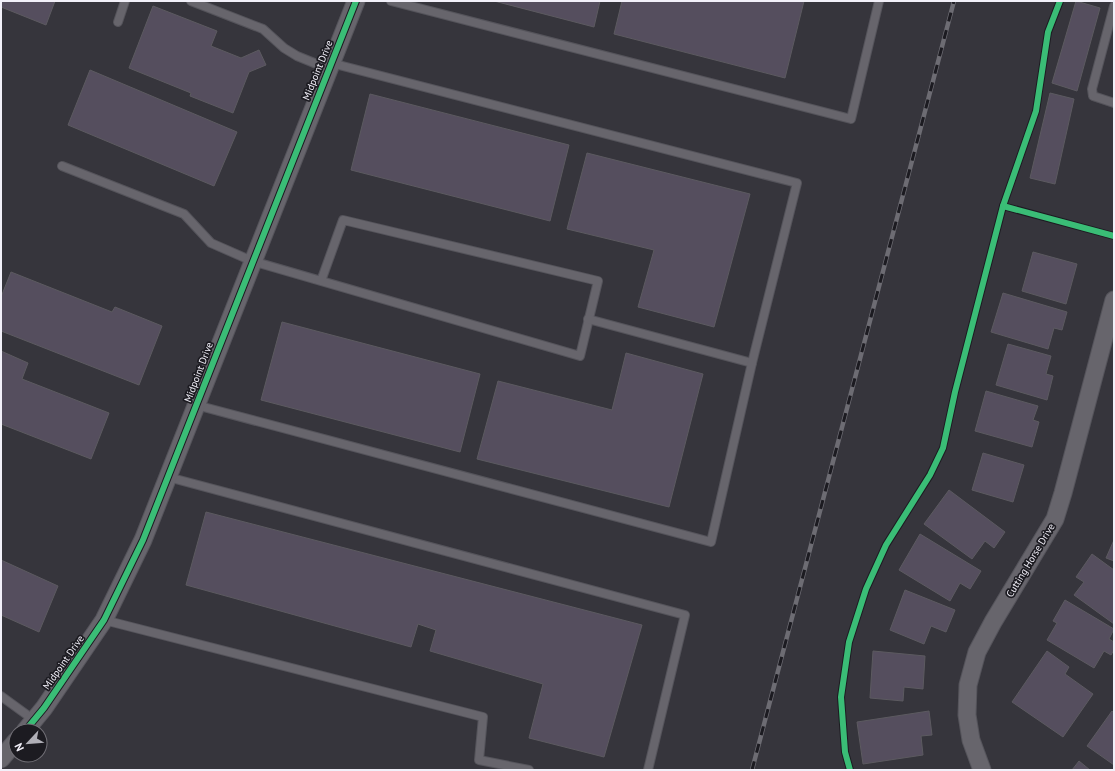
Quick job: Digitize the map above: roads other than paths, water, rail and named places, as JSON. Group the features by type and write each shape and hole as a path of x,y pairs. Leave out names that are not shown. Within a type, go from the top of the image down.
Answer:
{"street":[{"name":"Midpoint Drive","path":"31,723 53,695 104,620 143,540 356,1"},
{"name":"Cutting Horse Drive","path":"982,770 971,740 967,715 968,685 977,652 993,622 1055,519 1066,485 1114,300"},
{"path":"1,759 8,751"}],"lane":[{"path":"118,22 125,1"},
{"path":"191,1 263,29 284,48 297,56 330,66 797,183 752,363 711,542 196,405"},
{"path":"391,1 850,119 879,1"},
{"path":"1114,6 1092,89 1093,96 1114,103"},
{"path":"62,166 184,214 210,243 252,262 580,356 598,281 343,220 321,281"},
{"path":"588,319 752,363"},
{"path":"168,477 686,616 648,770"},
{"path":"104,620 483,717 479,760 529,770"},
{"path":"1,696 27,723"}],"railway":[{"path":"752,770 954,1"}]}
